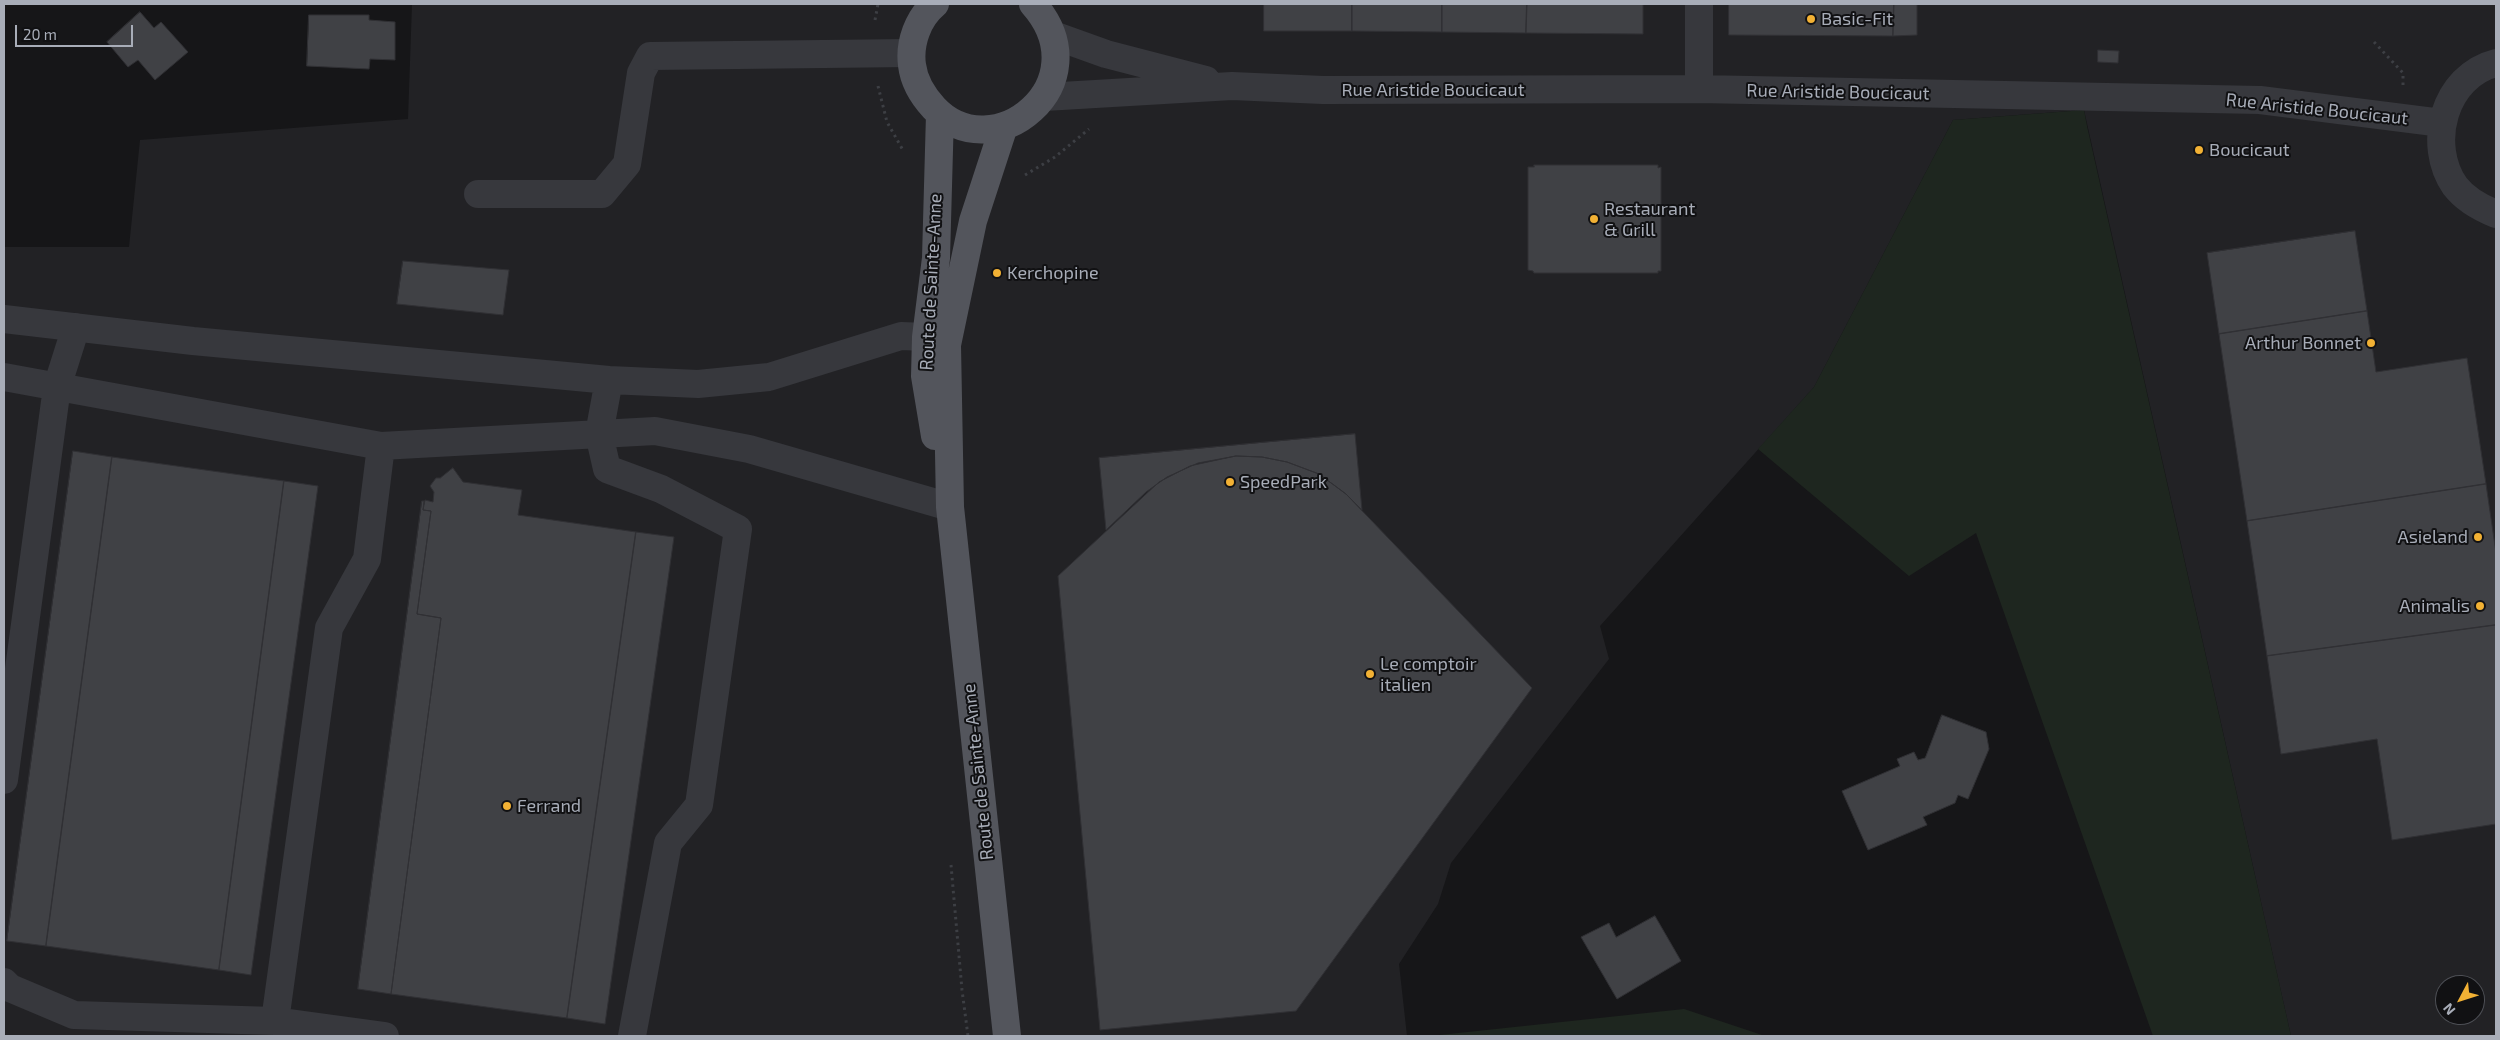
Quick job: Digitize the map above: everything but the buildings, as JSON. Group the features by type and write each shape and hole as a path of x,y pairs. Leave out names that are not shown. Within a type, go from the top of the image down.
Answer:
{"main road":[{"path":"935,4 928,10 917,29 910,53 913,74 924,97 940,114 960,125 981,129 1004,126 1026,116 1044,97 1053,78 1056,56 1053,35 1044,16 1033,4"},
{"name":"Route de Sainte-Anne","path":"940,114 936,258 926,337 925,376 950,507 1007,1036"},
{"name":"Route de Sainte-Anne","path":"950,507 947,345 972,221 1004,126"}],"street":[{"path":"1699,4 1700,89"},
{"name":"Rue Aristide Boucicaut","path":"1053,35 1106,54 1232,86"},
{"path":"478,194 602,194 627,164 641,74 650,56 910,53"},
{"path":"2496,63 2468,77 2451,97 2442,123 2442,155 2456,186 2479,207 2496,214"},
{"name":"Rue Aristide Boucicaut","path":"1044,97 1232,86 1323,90 1700,89 2260,100 2442,123"},
{"path":"4,319 193,341 609,380 698,384 769,377 901,336 926,337"},
{"path":"4,780 57,388 76,327"},
{"path":"4,378 381,446 655,430 749,449 950,507"},
{"path":"609,380 599,434 607,468 661,489 738,529 699,805 668,843 632,1036"},
{"path":"274,1021 329,628 367,560 381,446"},
{"path":"4,982 10,988 74,1015 274,1021 385,1036"}],"path":[{"path":"875,19 878,4"},
{"path":"2374,42 2402,73 2403,118"},
{"path":"878,94 887,122 908,159"},
{"path":"1020,177 1055,157 1091,126"}],"shaded area":[{"path":"412,4 2496,4 2496,1036 2291,1036 2084,110 1953,120 1814,387 1600,626 1609,659 1451,863 1438,904 1399,964 1407,1036 4,1036 4,247 129,247 140,140 408,119"},
{"path":"2084,110 2291,1036 2153,1036 1976,533 1909,576 1758,449 1814,387 1953,120"},
{"path":"1684,1009 1765,1036 1430,1036"}],"place":[{"name":"Basic-Fit","path":"1811,19"},
{"name":"Boucicaut","path":"2199,150"},
{"name":"Restaurant & Grill","path":"1594,219"},
{"name":"Kerchopine","path":"997,273"},
{"name":"Arthur Bonnet","path":"2371,343"},
{"name":"SpeedPark","path":"1230,482"},
{"name":"Asieland","path":"2478,537"},
{"name":"Animalis","path":"2480,606"},
{"name":"Le comptoir italien","path":"1370,674"},
{"name":"Ferrand","path":"507,806"}]}
